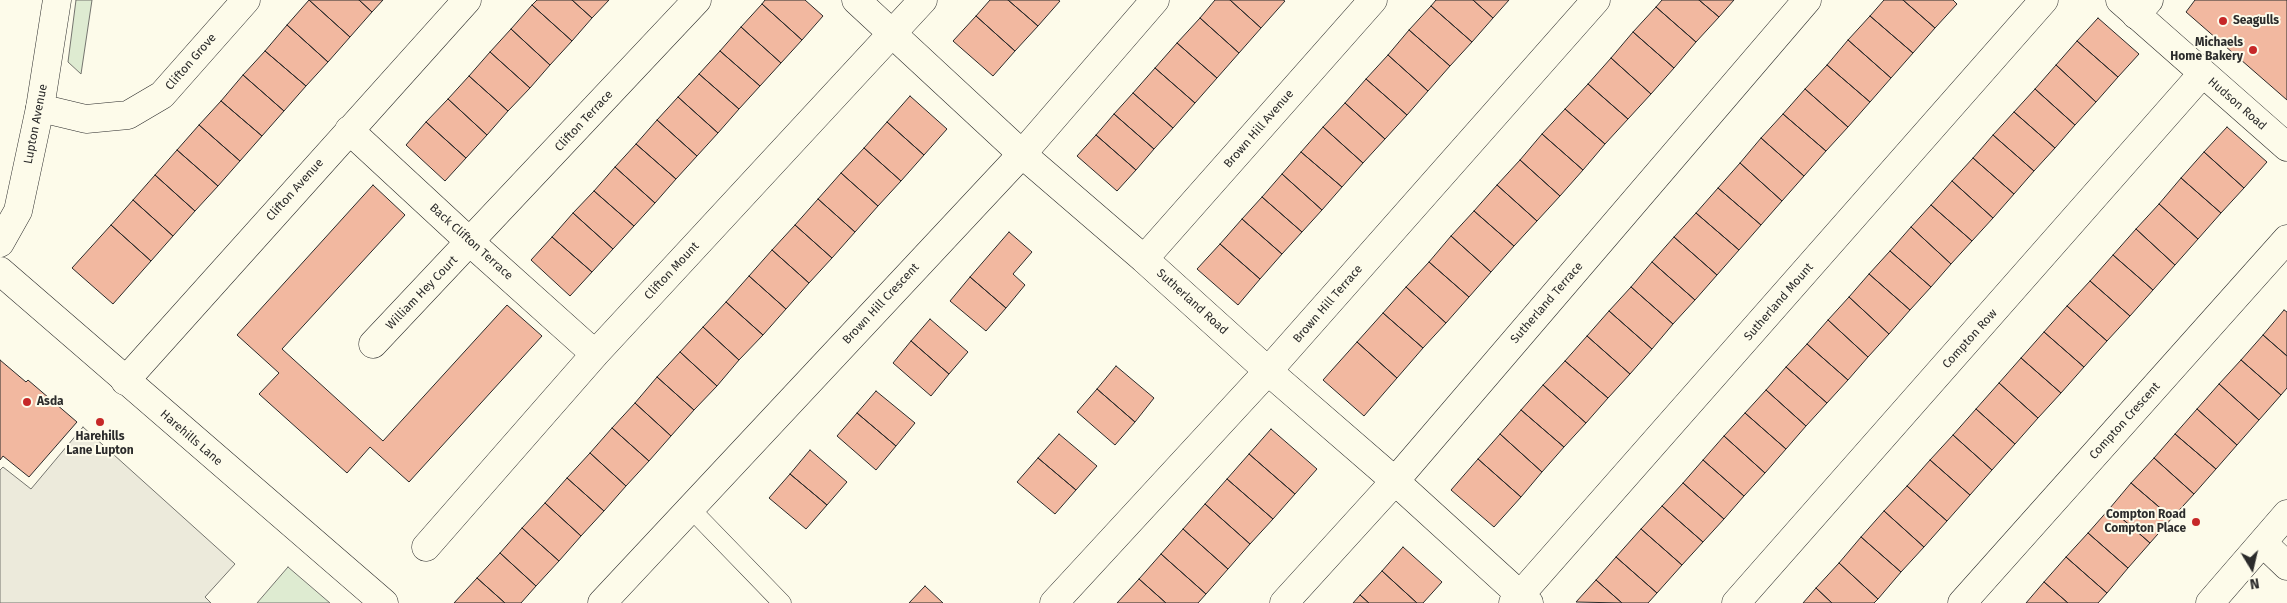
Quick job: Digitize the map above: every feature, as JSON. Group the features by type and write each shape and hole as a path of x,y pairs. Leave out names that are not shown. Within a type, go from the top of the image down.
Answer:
{"street":[{"name":"Lupton Avenue","path":"0,243 18,211 40,108 57,0"},
{"name":"Clifton Grove","path":"40,108 86,119 128,115 162,95 246,0"},
{"name":"Clifton Avenue","path":"126,381 467,0"},
{"name":"Clifton Terrace","path":"470,242 697,0"},
{"name":"Sutherland Road","path":"856,0 1022,154 1395,481 1521,600"},
{"name":"Clifton Mount","path":"426,547 595,354 923,0"},
{"name":"Brown Hill Crescent","path":"602,603 1022,154 1155,0"},
{"name":"Brown Hill Avenue","path":"1144,259 1373,0"},
{"name":"Brown Hill Terrace","path":"1054,603 1268,371 1596,0"},
{"name":"Sutherland Terrace","path":"1284,603 1395,481 1807,0"},
{"name":"Sutherland Mount","path":"1521,600 2044,0"},
{"name":"Hudson Road","path":"2135,5 2202,74 2287,147"},
{"name":"Compton Row","path":"1736,603 2202,74"},
{"name":"Back Clifton Terrace","path":"349,130 595,354"},
{"name":"Compton Crescent","path":"1962,603 2287,239"},
{"name":"William Hey Court","path":"373,344 470,242"},
{"name":"Harehills Lane","path":"0,271 384,603"},
{"path":"2210,603 2287,514"},
{"path":"2263,543 2287,566"}],"lane":[{"path":"690,508 782,603"}],"green space":[{"path":"76,0 92,0 81,74 68,62"},
{"path":"288,567 330,603 257,603"}],"shaded area":[{"path":"83,427 235,564 205,597 211,603 0,603 0,470 3,467 31,489"}],"building":[{"path":"309,0 350,37 328,62 287,25"},
{"path":"309,0 359,0 372,12 350,37"},
{"path":"359,0 383,0 372,12"},
{"path":"537,0 572,0 592,18 572,41 532,5"},
{"path":"572,0 609,0 592,18"},
{"path":"765,0 805,0 823,16 802,40 762,4"},
{"path":"990,0 1008,0 1038,26 1015,51 976,16"},
{"path":"1008,0 1058,0 1060,1 1038,26"},
{"path":"1215,0 1230,0 1261,28 1239,53 1200,18"},
{"path":"1230,0 1283,0 1285,1 1261,28"},
{"path":"1436,0 1473,0 1493,18 1472,42 1431,6"},
{"path":"1473,0 1509,0 1493,18"},
{"path":"1662,0 1699,0 1719,17 1696,42 1656,7"},
{"path":"1699,0 1734,0 1719,17"},
{"path":"1884,0 1903,0 1935,28 1913,53 1870,16"},
{"path":"1903,0 1953,0 1957,4 1935,28"},
{"path":"2195,0 2287,0 2287,100 2186,12"},
{"path":"762,4 802,40 781,63 741,27"},
{"path":"532,5 572,41 550,65 511,29"},
{"path":"1431,6 1472,42 1450,66 1409,30"},
{"path":"1656,7 1696,42 1674,68 1633,32"},
{"path":"976,16 1015,51 993,76 953,41"},
{"path":"1870,16 1913,53 1891,78 1848,40"},
{"path":"1200,18 1239,53 1217,78 1177,43"},
{"path":"2098,18 2139,54 2118,77 2077,41"},
{"path":"287,25 328,62 306,86 265,51"},
{"path":"741,27 781,63 760,86 720,51"},
{"path":"511,29 550,65 530,88 490,52"},
{"path":"1409,30 1450,66 1428,91 1388,55"},
{"path":"1633,32 1674,68 1651,94 1611,58"},
{"path":"1848,40 1891,78 1870,102 1827,65"},
{"path":"2077,41 2118,77 2096,102 2056,65"},
{"path":"1177,43 1217,78 1195,103 1155,68"},
{"path":"265,51 306,86 284,111 243,75"},
{"path":"720,51 760,86 739,109 699,74"},
{"path":"490,52 530,88 508,111 469,76"},
{"path":"1388,55 1428,91 1407,115 1366,79"},
{"path":"1611,58 1651,94 1628,119 1588,84"},
{"path":"1827,65 1870,102 1848,127 1805,89"},
{"path":"2056,65 2096,102 2075,125 2035,89"},
{"path":"1155,68 1195,103 1173,128 1133,93"},
{"path":"699,74 739,109 718,133 678,97"},
{"path":"243,75 284,111 262,136 221,101"},
{"path":"469,76 508,111 487,135 448,99"},
{"path":"1366,79 1407,115 1385,139 1345,103"},
{"path":"1588,84 1628,119 1605,144 1565,109"},
{"path":"1805,89 1848,127 1826,151 1783,114"},
{"path":"2035,89 2075,125 2055,148 2014,112"},
{"path":"1133,93 1173,128 1154,149 1114,114"},
{"path":"910,96 947,129 924,155 887,122"},
{"path":"678,97 718,133 697,156 657,120"},
{"path":"448,99 487,135 466,158 426,122"},
{"path":"221,101 262,136 240,161 199,125"},
{"path":"1345,103 1385,139 1363,163 1323,127"},
{"path":"1565,109 1605,144 1583,170 1542,134"},
{"path":"2014,112 2055,148 2034,171 1993,135"},
{"path":"1114,114 1154,149 1136,170 1096,135"},
{"path":"1783,114 1826,151 1804,176 1761,138"},
{"path":"657,120 697,156 676,179 636,144"},
{"path":"426,122 466,158 445,181 406,145"},
{"path":"887,122 924,155 901,181 864,148"},
{"path":"199,125 240,161 218,186 177,150"},
{"path":"1323,127 1363,163 1342,187 1301,152"},
{"path":"2227,127 2267,162 2244,188 2204,152"},
{"path":"1542,134 1583,170 1560,196 1520,160"},
{"path":"1096,135 1136,170 1117,191 1077,156"},
{"path":"1993,135 2034,171 2014,194 1973,158"},
{"path":"1761,138 1804,176 1782,201 1740,163"},
{"path":"636,144 676,179 655,203 615,167"},
{"path":"864,148 901,181 878,206 841,173"},
{"path":"177,150 218,186 195,211 155,175"},
{"path":"1301,152 1342,187 1322,210 1282,174"},
{"path":"2204,152 2244,188 2221,213 2181,178"},
{"path":"1973,158 2014,194 1993,218 1952,181"},
{"path":"1520,160 1560,196 1537,221 1497,185"},
{"path":"1740,163 1782,201 1761,225 1718,188"},
{"path":"615,167 655,203 634,226 594,191"},
{"path":"841,173 878,206 855,232 818,199"},
{"path":"1282,174 1322,210 1302,232 1262,197"},
{"path":"155,175 195,211 173,236 133,200"},
{"path":"2181,178 2221,213 2198,239 2159,204"},
{"path":"1952,181 1993,218 1972,241 1931,205"},
{"path":"373,185 405,215 282,349 383,441 507,305 542,336 409,482 370,447 347,473 259,394 279,373 237,335"},
{"path":"1497,185 1537,221 1514,246 1474,211"},
{"path":"1718,188 1761,225 1739,250 1696,213"},
{"path":"594,191 634,226 613,249 573,213"},
{"path":"1262,197 1302,232 1282,254 1242,219"},
{"path":"818,199 855,232 832,258 795,225"},
{"path":"133,200 173,236 151,261 111,225"},
{"path":"2159,204 2198,239 2175,265 2136,229"},
{"path":"1931,205 1972,241 1951,264 1911,227"},
{"path":"1474,211 1514,246 1491,272 1451,236"},
{"path":"573,213 613,249 592,272 552,237"},
{"path":"1696,213 1739,250 1717,275 1674,237"},
{"path":"1242,219 1282,254 1260,279 1220,244"},
{"path":"111,225 151,261 113,304 72,268"},
{"path":"795,225 832,258 809,283 772,250"},
{"path":"1911,227 1951,264 1931,287 1890,251"},
{"path":"2136,229 2175,265 2153,290 2113,255"},
{"path":"1009,232 1032,252 1013,274 1025,285 1006,308 970,277"},
{"path":"1451,236 1491,272 1469,297 1429,262"},
{"path":"552,237 592,272 570,296 531,260"},
{"path":"1674,237 1717,275 1695,300 1652,262"},
{"path":"1220,244 1260,279 1238,305 1197,269"},
{"path":"772,250 809,283 786,309 749,276"},
{"path":"1890,251 1931,287 1910,310 1869,274"},
{"path":"2113,255 2153,290 2130,316 2090,281"},
{"path":"1429,262 1469,297 1446,323 1406,287"},
{"path":"1652,262 1695,300 1673,324 1631,287"},
{"path":"1869,274 1910,310 1889,334 1849,297"},
{"path":"749,276 786,309 763,335 726,302"},
{"path":"970,277 1006,308 986,331 950,301"},
{"path":"2090,281 2130,316 2107,341 2067,306"},
{"path":"1406,287 1446,323 1423,348 1383,313"},
{"path":"1631,287 1673,324 1652,349 1609,311"},
{"path":"1849,297 1889,334 1868,357 1828,320"},
{"path":"726,302 763,335 739,360 703,327"},
{"path":"2067,306 2107,341 2084,367 2044,332"},
{"path":"2284,310 2287,312 2287,356 2263,335"},
{"path":"1609,311 1652,349 1630,374 1587,336"},
{"path":"1383,313 1423,348 1397,378 1357,342"},
{"path":"930,319 968,352 949,374 911,341"},
{"path":"1828,320 1868,357 1848,380 1807,344"},
{"path":"703,327 739,360 717,386 680,352"},
{"path":"2044,332 2084,367 2061,393 2021,358"},
{"path":"2263,335 2287,356 2287,388 2281,395 2241,360"},
{"path":"1587,336 1630,374 1608,398 1565,361"},
{"path":"911,341 949,374 931,396 893,363"},
{"path":"1357,342 1397,378 1364,416 1323,380"},
{"path":"1807,344 1848,380 1827,403 1786,367"},
{"path":"680,352 717,386 694,410 657,377"},
{"path":"2021,358 2061,393 2038,418 1999,383"},
{"name":"Asda","path":"0,360 26,382 28,380 77,422 29,477 3,456 0,460"},
{"path":"2241,360 2281,395 2259,420 2219,384"},
{"path":"1565,361 1608,398 1586,423 1543,385"},
{"path":"1116,366 1154,398 1135,422 1097,389"},
{"path":"1786,367 1827,403 1806,426 1766,390"},
{"path":"657,377 694,410 671,436 635,403"},
{"path":"1999,383 2038,418 2015,444 1976,409"},
{"path":"2219,384 2259,420 2237,445 2197,409"},
{"path":"1543,385 1586,423 1564,447 1521,410"},
{"path":"1097,389 1135,422 1115,445 1077,412"},
{"path":"1766,390 1806,426 1786,449 1745,413"},
{"path":"876,391 915,423 896,446 857,413"},
{"path":"635,403 671,436 649,461 612,428"},
{"path":"1976,409 2015,444 1992,470 1953,435"},
{"path":"2197,409 2237,445 2216,469 2175,434"},
{"path":"1521,410 1564,447 1542,472 1500,434"},
{"path":"857,413 896,446 876,470 837,436"},
{"path":"1745,413 1786,449 1765,473 1724,436"},
{"path":"612,428 649,461 626,486 590,453"},
{"path":"1271,429 1317,469 1295,494 1249,454"},
{"path":"1059,434 1097,466 1076,490 1038,458"},
{"path":"1500,434 1542,472 1521,497 1478,459"},
{"path":"2175,434 2216,469 2194,494 2154,458"},
{"path":"1953,435 1992,470 1970,495 1930,460"},
{"path":"1724,436 1765,473 1744,496 1703,460"},
{"path":"810,450 847,482 827,505 790,474"},
{"path":"590,453 626,486 604,511 567,478"},
{"path":"1249,454 1295,494 1273,519 1227,479"},
{"path":"1038,458 1076,490 1055,514 1017,482"},
{"path":"2154,458 2194,494 2172,518 2131,483"},
{"path":"1478,459 1521,497 1494,527 1451,490"},
{"path":"1703,460 1744,496 1724,519 1683,483"},
{"path":"1930,460 1970,495 1947,521 1907,486"},
{"path":"790,474 827,505 806,529 769,498"},
{"path":"567,478 604,511 581,536 545,503"},
{"path":"1227,479 1273,519 1250,544 1205,504"},
{"path":"1683,483 1724,519 1703,542 1662,506"},
{"path":"2131,483 2172,518 2150,543 2110,508"},
{"path":"1907,486 1947,521 1924,547 1884,511"},
{"path":"545,503 581,536 559,561 522,528"},
{"path":"1205,504 1250,544 1228,569 1183,529"},
{"path":"1662,506 1703,542 1682,565 1641,529"},
{"path":"2110,508 2150,543 2128,568 2088,533"},
{"path":"1884,511 1924,547 1901,572 1861,537"},
{"path":"522,528 559,561 536,586 500,553"},
{"path":"1183,529 1228,569 1206,594 1161,554"},
{"path":"1641,529 1682,565 1657,593 1616,557"},
{"path":"2088,533 2128,568 2107,593 2066,557"},
{"path":"1861,537 1901,572 1878,599 1839,563"},
{"path":"1403,547 1442,582 1423,603 1417,603 1382,571"},
{"path":"500,553 536,586 521,603 505,603 477,578"},
{"path":"1161,554 1206,594 1198,603 1166,603 1139,579"},
{"path":"1616,557 1657,593 1648,603 1622,603 1596,580"},
{"path":"2066,557 2107,593 2098,603 2068,603 2044,582"},
{"path":"1839,563 1878,599 1874,603 1832,603 1816,588"},
{"path":"1382,571 1417,603 1369,603 1360,595"},
{"path":"477,578 505,603 454,603"},
{"path":"1139,579 1166,603 1117,603"},
{"path":"1596,580 1622,603 1576,602"},
{"path":"2044,582 2068,603 2026,603"},
{"path":"925,586 943,603 909,603"},
{"path":"1816,588 1832,603 1803,603"},
{"path":"1360,595 1369,603 1353,603"}],"place":[{"name":"Seagulls","path":"2223,21"},
{"name":"Michaels Home Bakery","path":"2253,50"},
{"name":"Asda","path":"27,402"},
{"name":"Harehills Lane Lupton","path":"100,422"},
{"name":"Compton Road Compton Place","path":"2196,522"}]}
